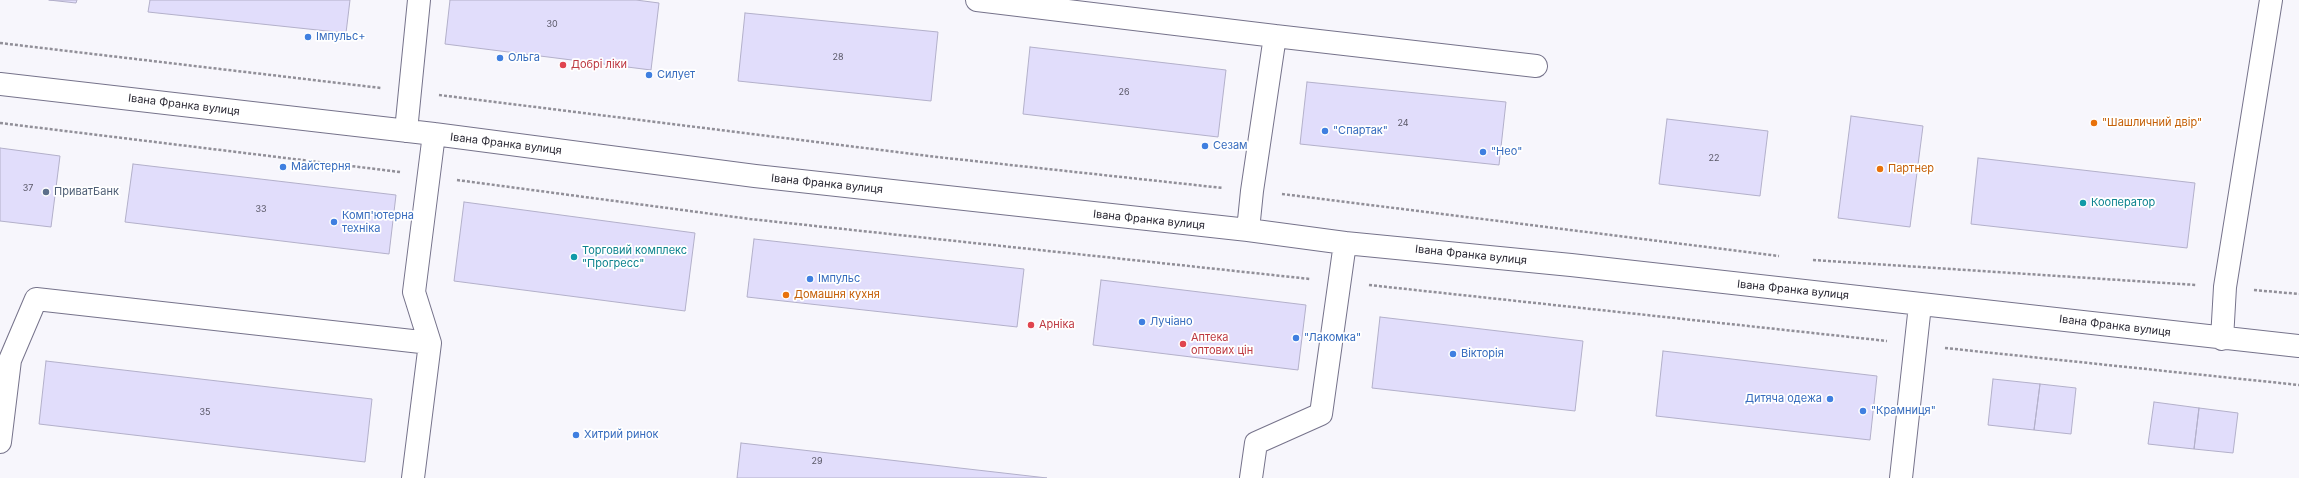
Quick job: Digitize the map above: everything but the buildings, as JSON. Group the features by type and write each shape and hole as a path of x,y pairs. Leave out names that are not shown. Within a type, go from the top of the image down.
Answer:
{"street":[{"path":"406,131 419,0"},
{"path":"977,0 1536,66"},
{"path":"2222,339 2226,287 2271,0"},
{"path":"1248,230 1252,191 1276,36"},
{"name":"Івана Франка вулиця","path":"0,84 434,134 755,176 1248,230 1345,243 1579,266 1920,305 1969,309 2222,339 2299,346"},
{"path":"413,478 430,343 414,292 434,134"},
{"path":"1251,478 1256,443 1321,414 1345,243"},
{"path":"0,442 5,360 36,299 430,343"},
{"path":"1901,478 1920,305"}],"path":[{"path":"0,43 410,91 937,157 1252,191 1785,257"},
{"path":"0,123 428,176 750,219 2299,385"},
{"path":"1808,260 2226,287 2299,294"}],"place":[{"name":"Імпульс+","path":"308,37"},
{"name":"Ольга","path":"500,58"},
{"name":"Добрі ліки","path":"563,65"},
{"name":"Силует","path":"649,75"},
{"name":"\"Шашличний двір\"","path":"2094,123"},
{"name":"\"Спартак\"","path":"1325,131"},
{"name":"Сезам","path":"1205,146"},
{"name":"\"Нео\"","path":"1483,152"},
{"name":"Майстерня","path":"283,167"},
{"name":"Партнер","path":"1880,169"},
{"name":"ПриватБанк","path":"46,192"},
{"name":"Кооператор","path":"2083,203"},
{"name":"Комп'ютерна техніка","path":"334,222"},
{"name":"Торговий комплекс \"Прогресс\"","path":"574,257"},
{"name":"Імпульс","path":"810,279"},
{"name":"Домашня кухня","path":"786,295"},
{"name":"Лучіано","path":"1142,322"},
{"name":"Арніка","path":"1031,325"},
{"name":"\"Лакомка\"","path":"1296,338"},
{"name":"Аптека оптових цін","path":"1183,344"},
{"name":"Вікторія","path":"1453,354"},
{"name":"Дитяча одежа","path":"1830,399"},
{"name":"\"Крамниця\"","path":"1863,411"},
{"name":"Хитрий ринок","path":"576,435"}]}
